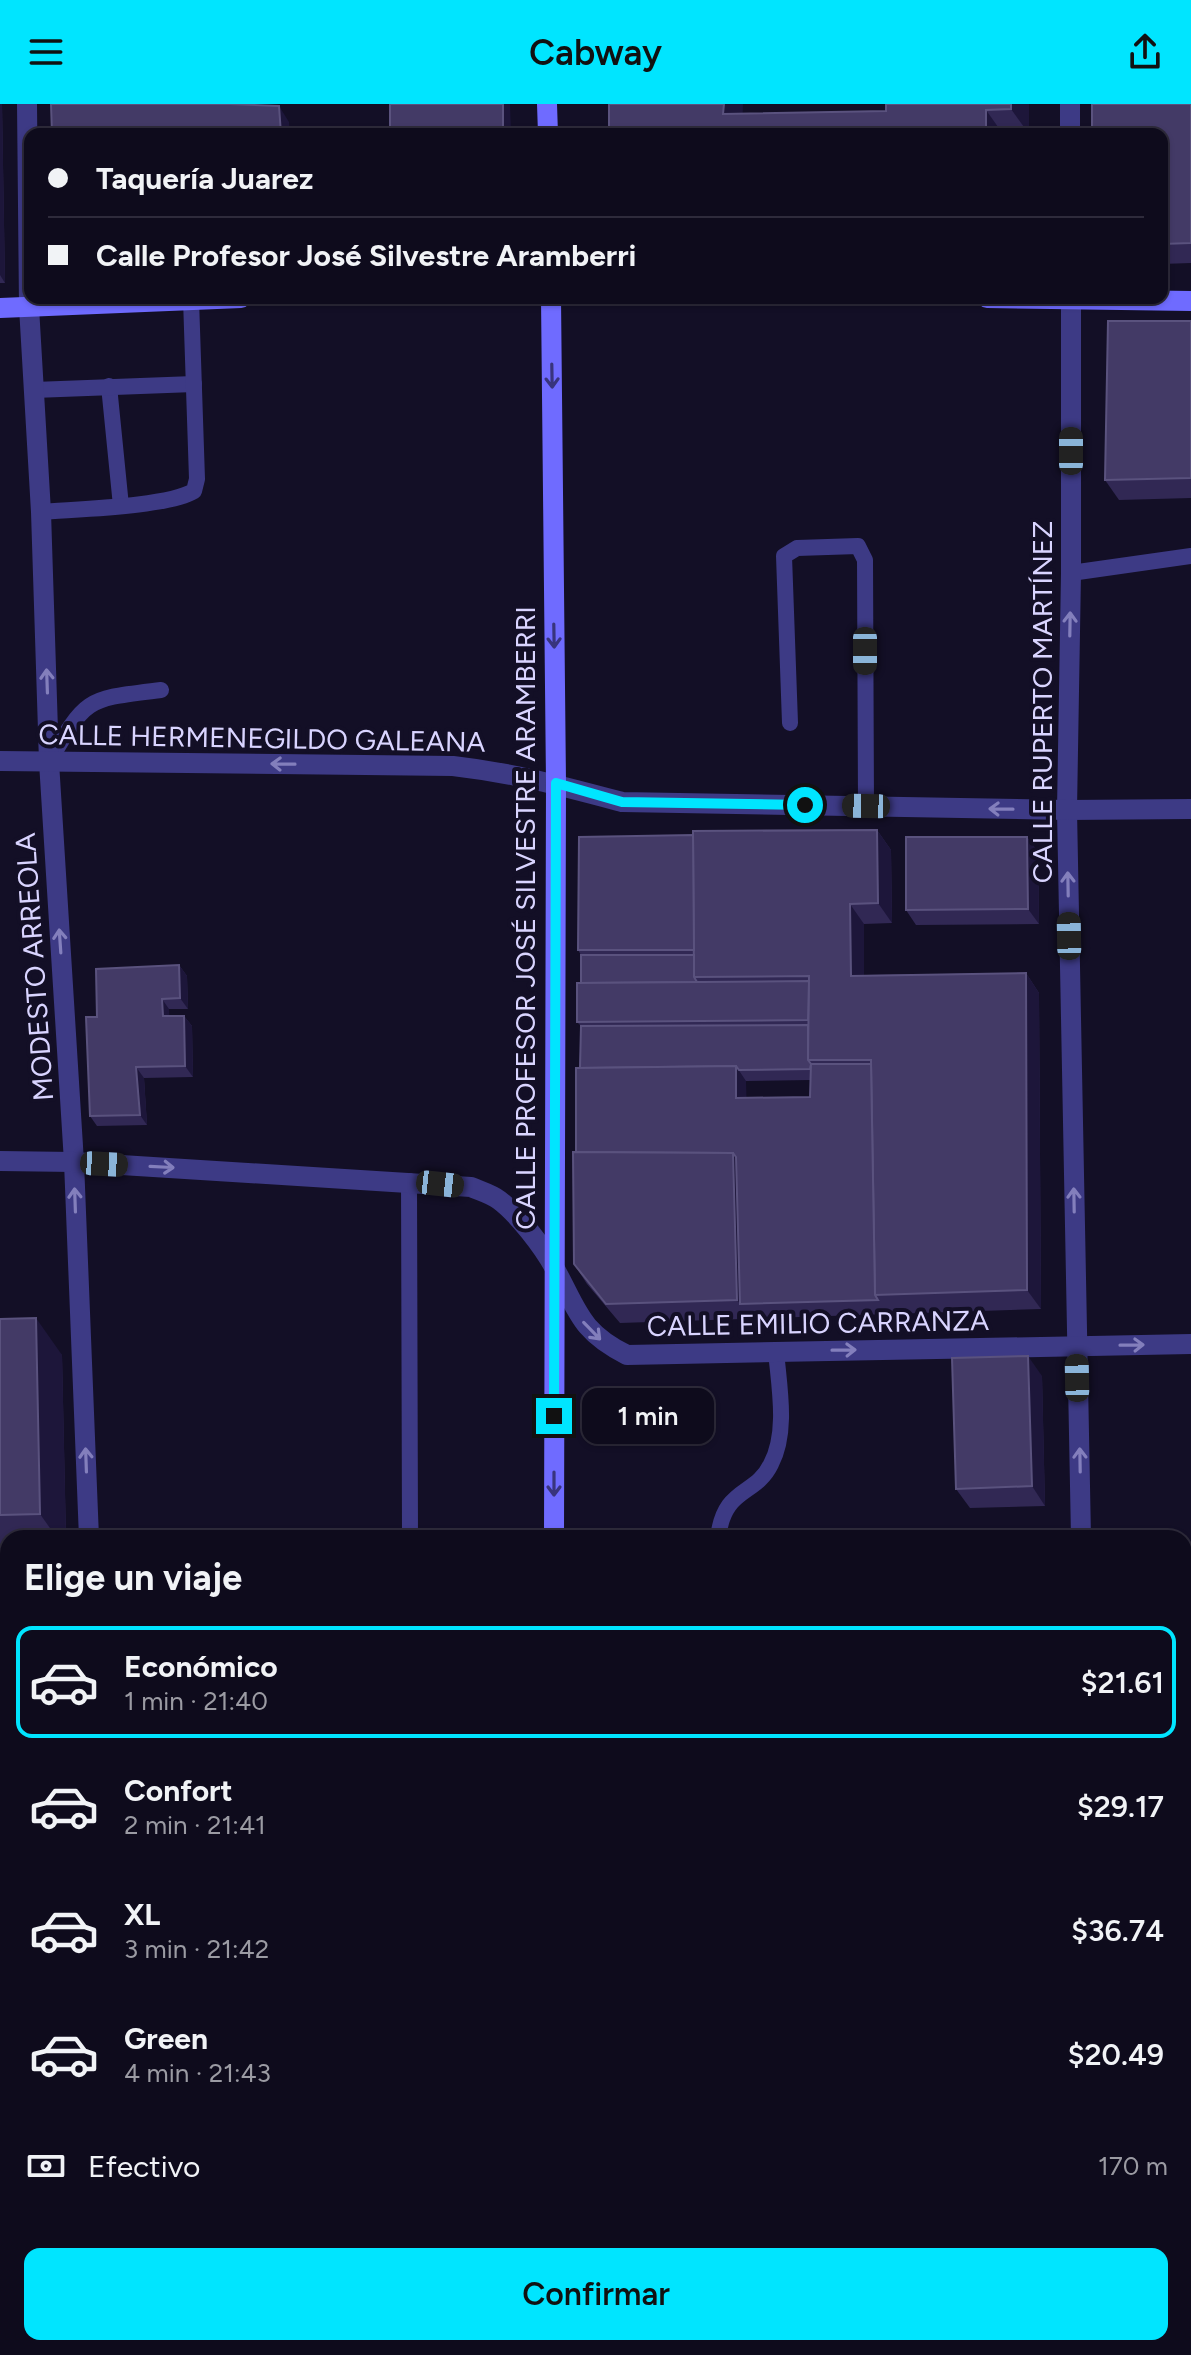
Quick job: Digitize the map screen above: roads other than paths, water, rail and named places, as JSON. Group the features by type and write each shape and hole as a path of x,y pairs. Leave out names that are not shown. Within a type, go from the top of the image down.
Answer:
{"main road":[{"path":"547,104 548,128"},
{"path":"1168,301 1191,301"},
{"path":"0,308 87,304"},
{"name":"CALLE PROFESOR JOSÉ SILVESTRE ARAMBERRI","path":"551,304 556,783 554,1530"}],"street":[{"name":"MODESTO ARREOLA","path":"27,104 27,128"},
{"path":"1070,104 1070,128"},
{"name":"CALLE RUPERTO MARTÍNEZ","path":"1071,304 1067,810 1081,1530"},
{"name":"MODESTO ARREOLA","path":"29,307 41,512 49,762 74,1162 89,1530"},
{"name":"CALLE HERMENEGILDO GALEANA","path":"0,761 453,766 556,783 622,802 1067,810 1191,809"},
{"name":"CALLE EMILIO CARRANZA","path":"0,1161 74,1162 471,1187 497,1199 516,1216 553,1264 580,1319 603,1343 627,1355 1191,1344"}],"lane":[{"path":"41,512 121,506 194,491 197,479 191,304"},
{"path":"34,390 194,384"},
{"path":"109,386 121,506"},
{"path":"790,723 784,556 797,548 858,546 865,560 866,806"},
{"path":"1071,573 1191,556"},
{"path":"49,762 66,732 93,701 161,690"},
{"path":"409,1181 410,1530"},
{"path":"719,1530 720,1519 733,1499 771,1467 779,1434 776,1351"}]}
